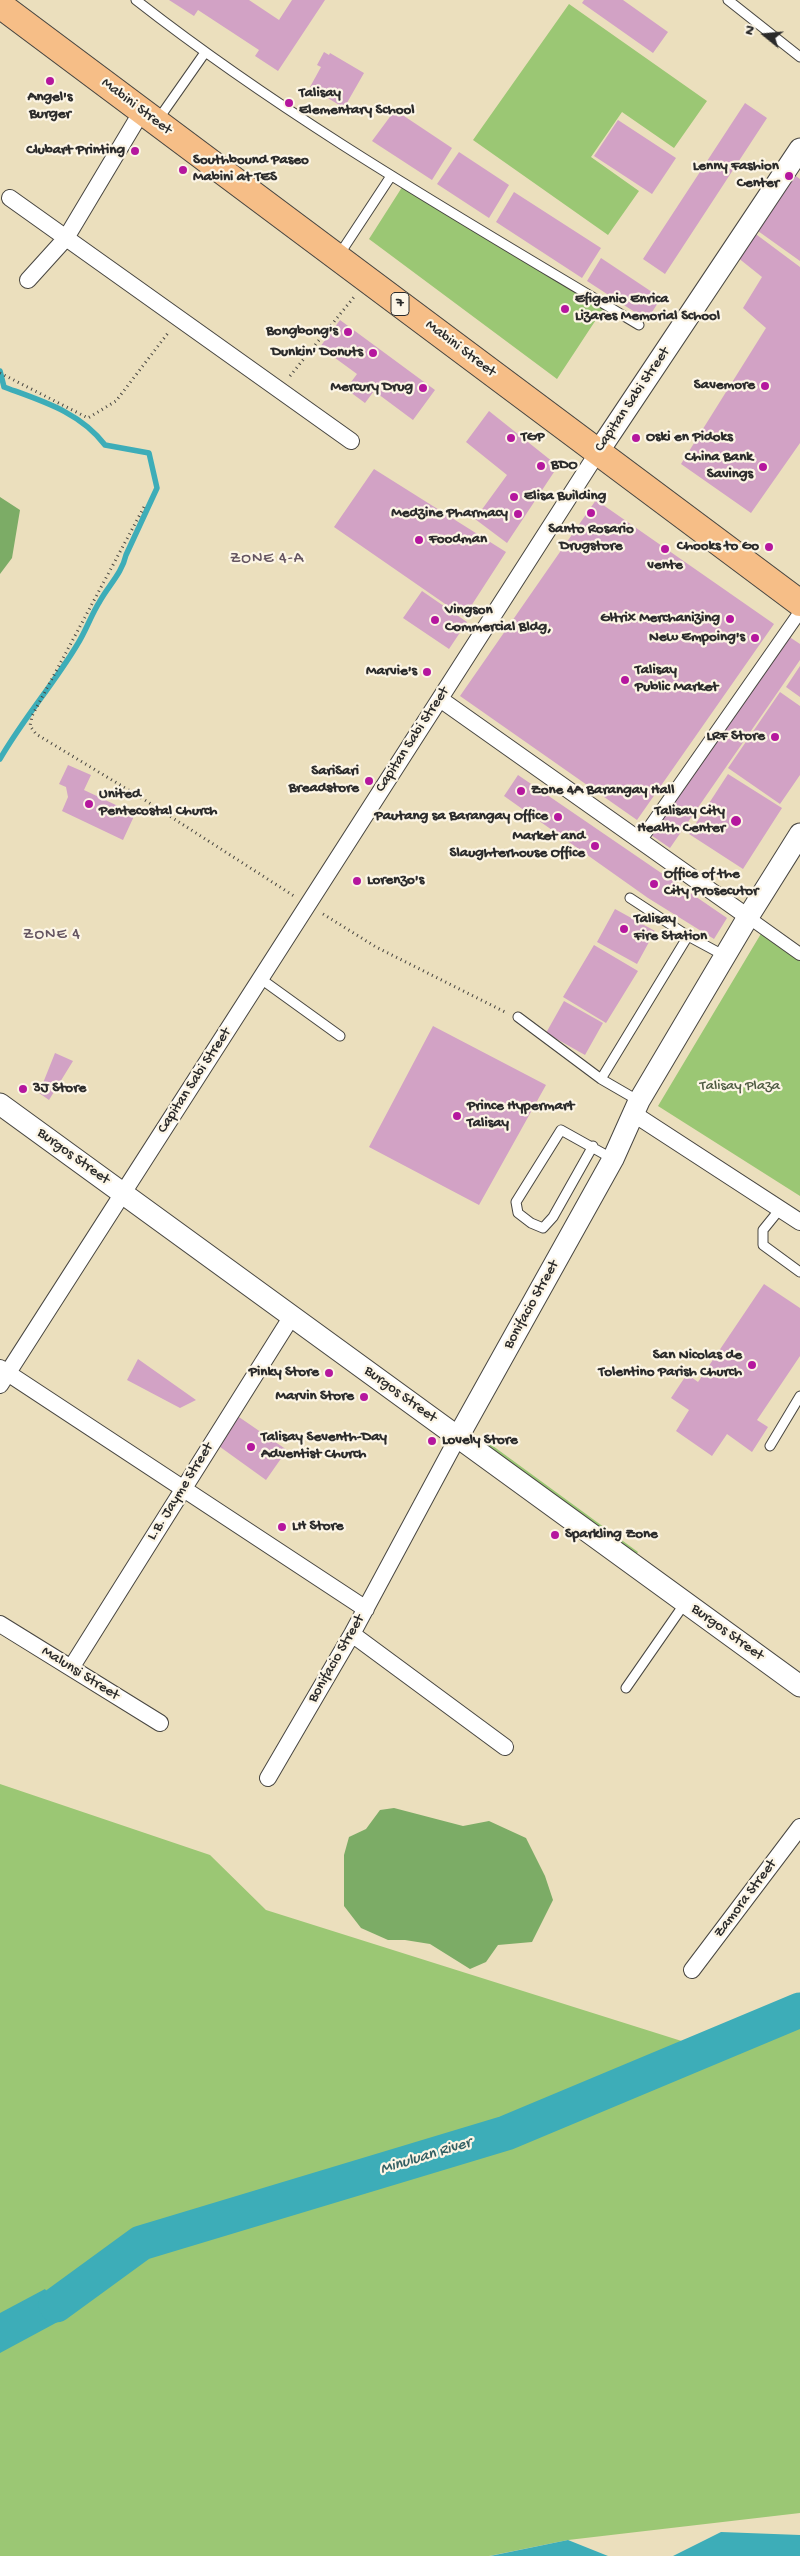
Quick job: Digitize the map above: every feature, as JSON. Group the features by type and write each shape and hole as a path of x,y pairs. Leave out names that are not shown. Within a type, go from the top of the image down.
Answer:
{"main road":[{"name":"Mabini Street","path":"0,5 800,603"}],"street":[{"path":"28,280 66,238 149,117"},
{"name":"Capitan Sabi Street","path":"3,1376 123,1194 598,452 800,149"},
{"path":"10,198 351,441"},
{"path":"640,841 800,612"},
{"path":"440,700 800,954"},
{"name":"Bonifacio Street","path":"268,1778 366,1609 458,1437 613,1159 636,1108 748,917 800,834"},
{"name":"Burgos Street","path":"0,1104 800,1686"},
{"path":"636,1108 800,1222"},
{"name":"L.B. Jayme Street","path":"71,1668 292,1316"},
{"path":"3,1376 183,1489 366,1609"},
{"name":"Malunsi Street","path":"0,1624 160,1723"},
{"path":"352,1634 506,1747"},
{"name":"Zamora Street","path":"692,1970 800,1827"}],"lane":[{"path":"136,0 204,54 391,176 639,325"},
{"path":"728,0 800,57"},
{"path":"149,117 204,54"},
{"path":"337,257 391,176"},
{"path":"630,898 688,936 726,956"},
{"path":"601,1080 688,936"},
{"path":"261,979 340,1036"},
{"path":"518,1017 636,1108"},
{"path":"593,1146 553,1217 543,1228 518,1213 516,1202 561,1130 593,1146 613,1159"},
{"path":"780,1209 763,1230 763,1245 800,1272"},
{"path":"770,1446 800,1396"},
{"path":"626,1688 686,1603"}],"path":[{"path":"279,390 368,280"},
{"path":"0,373 88,418 116,401 179,318"},
{"path":"144,507 32,716 30,726 36,734 140,797 308,905 376,946 482,1002 518,1017"}],"green space":[{"path":"569,4 707,101 674,148 622,112 591,157 639,191 608,235 473,140"},
{"path":"406,181 605,306 557,379 369,239"},
{"path":"0,497 20,510 12,558 0,574"},
{"name":"Talisay Plaza","path":"762,932 800,959 800,1196 658,1106"},
{"path":"482,1438 638,1552 635,1556 479,1442"},
{"path":"0,1784 210,1855 266,1910 707,2049 800,2010 800,2513 568,2540 489,2556 0,2556"},
{"path":"394,1808 463,1826 489,1821 526,1838 545,1876 553,1900 532,1942 498,1945 486,1962 470,1969 430,1944 405,1940 388,1940 361,1928 344,1906 344,1855 349,1837 366,1829 380,1810"}],"water":[{"path":"45,2289 65,2318 0,2353 0,2313"},
{"path":"721,2532 800,2535 800,2556 673,2556"},
{"path":"568,2540 608,2556 490,2556"}],"building":[{"path":"169,0 249,0 279,20 292,0 325,0 278,71 255,56 259,50 198,10 194,16"},
{"path":"584,0 623,0 668,32 653,53 582,3"},
{"path":"324,52 329,55 330,53 364,73 344,108 310,87 321,67 317,65"},
{"path":"745,103 767,118 665,274 643,259"},
{"path":"395,110 452,148 432,180 372,141"},
{"path":"618,120 676,158 652,194 594,156"},
{"path":"459,152 509,185 489,218 437,184"},
{"path":"793,174 800,179 800,261 751,226"},
{"path":"514,192 601,248 582,278 496,222"},
{"name":"Savemore","path":"749,229 800,267 800,443 751,513 681,464 766,328 743,308 762,277 732,253"},
{"path":"601,258 661,298 647,320 587,281"},
{"path":"340,320 435,390 413,420 374,391 365,403 346,389 357,374 320,347"},
{"name":"Elisa Building","path":"489,411 558,466 507,543 475,519 507,475 466,442"},
{"name":"Foodman","path":"374,469 506,552 464,617 334,527"},
{"name":"Talisay Public Market","path":"596,500 774,624 637,820 460,696"},
{"name":"Vingson Commercial Bldg,","path":"422,591 467,622 449,649 403,618"},
{"path":"788,636 800,644 800,660 670,848 651,835"},
{"path":"800,666 800,697 786,687"},
{"name":"LRF Store","path":"780,692 800,706 800,775 780,804 728,768"},
{"name":"United Pentecostal Church","path":"68,765 91,775 84,790 135,814 123,840 62,811 68,797 66,787 59,784"},
{"name":"Talisay City Health Center","path":"728,774 782,808 743,869 689,834"},
{"path":"518,775 727,918 714,939 648,898 504,796"},
{"path":"615,909 655,931 637,964 597,942"},
{"path":"594,945 638,971 606,1023 563,997"},
{"path":"564,1001 603,1023 585,1055 546,1033"},
{"name":"Prince Hypermart Talisay","path":"433,1026 546,1085 479,1205 369,1147"},
{"path":"55,1053 73,1061 49,1100 39,1093"},
{"name":"San Nicolas de Tolentino Parish Church","path":"764,1284 800,1308 800,1356 757,1420 768,1427 752,1452 727,1434 712,1456 676,1431 689,1410 671,1398 687,1374 698,1382"},
{"path":"138,1359 196,1400 180,1408 127,1380"},
{"name":"Talisay Seventh-Day Adventist Church","path":"236,1415 287,1450 266,1480 216,1444"}],"waterway":[{"path":"0,371 4,387 46,403 72,416 84,424 105,445 149,453 157,488 126,555 122,568 97,606 68,660 18,730 0,759"},
{"name":"Minuluan River","path":"56,2305 141,2243 506,2133 800,2010"}],"place":[{"name":"Angel's Burger","path":"50,81"},
{"name":"Talisay Elementary School","path":"289,103"},
{"name":"Clubart Printing","path":"135,151"},
{"name":"Southbound Paseo Mabini at TES","path":"183,170"},
{"name":"Lenny Fashion Center","path":"789,176"},
{"name":"Efigenio Enrica Lizares Memorial School","path":"565,309"},
{"name":"Bongbong's","path":"348,332"},
{"name":"Dunkin' Donuts","path":"373,353"},
{"name":"Savemore","path":"765,386"},
{"name":"Mercury Drug","path":"423,388"},
{"name":"TGP","path":"511,438"},
{"name":"Oski en Pidoks","path":"636,438"},
{"name":"BDO","path":"541,466"},
{"name":"China Bank Savings","path":"763,467"},
{"name":"Elisa Building","path":"514,497"},
{"name":"Santo Rosario Drugstore","path":"591,513"},
{"name":"Medzine Pharmacy","path":"518,514"},
{"name":"Foodman","path":"419,540"},
{"name":"Chooks to Go","path":"769,547"},
{"name":"vente","path":"665,549"},
{"name":"Gltrix Merchanizing","path":"730,619"},
{"name":"Vingson Commercial Bldg,","path":"435,620"},
{"name":"New Empoing's","path":"755,638"},
{"name":"Marvie's","path":"427,672"},
{"name":"Talisay Public Market","path":"625,680"},
{"name":"LRF Store","path":"775,737"},
{"name":"SariSari Breadstore","path":"369,781"},
{"name":"Zone 4A Barangay Hall","path":"521,791"},
{"name":"United Pentecostal Church","path":"89,804"},
{"name":"Pautang sa Barangay Office","path":"558,817"},
{"name":"Talisay City Health Center","path":"736,821"},
{"name":"Market and Slaughterhouse Office","path":"595,846"},
{"name":"Lorenzo's","path":"357,881"},
{"name":"Office of the City Prosecutor","path":"654,884"},
{"name":"Talisay Fire Station","path":"624,929"},
{"name":"3J Store","path":"23,1089"},
{"name":"Prince Hypermart Talisay","path":"457,1116"},
{"name":"San Nicolas de Tolentino Parish Church","path":"752,1365"},
{"name":"Pinky Store","path":"329,1373"},
{"name":"Marvin Store","path":"364,1397"},
{"name":"Lovely Store","path":"432,1441"},
{"name":"Talisay Seventh-Day Adventist Church","path":"251,1447"},
{"name":"LH Store","path":"282,1527"},
{"name":"Sparkling Zone","path":"555,1535"}],"district":[{"name":"ZONE 4-A","path":"267,560"},
{"name":"ZONE 4","path":"52,936"}]}
